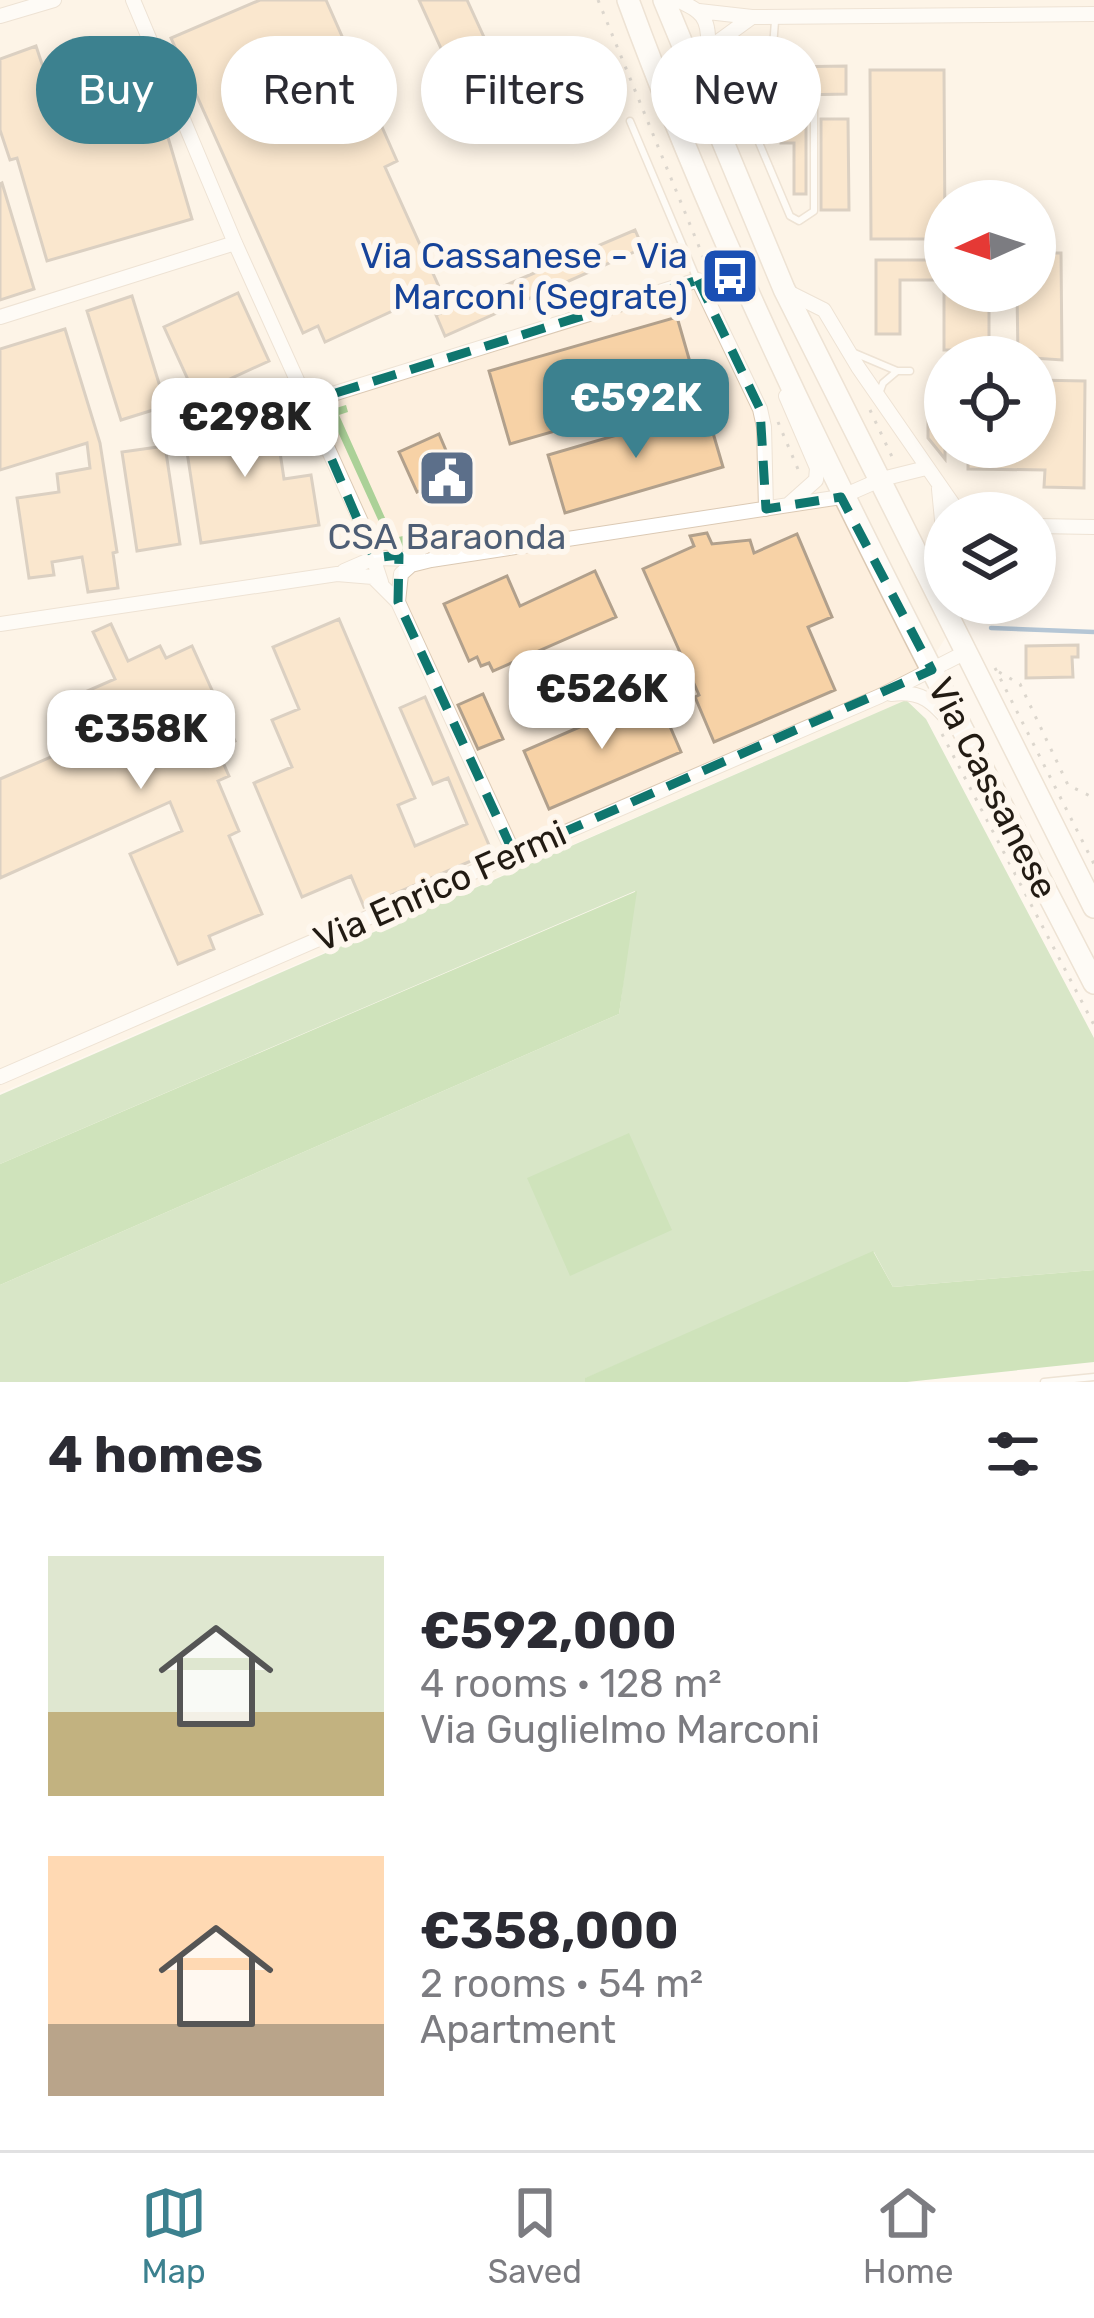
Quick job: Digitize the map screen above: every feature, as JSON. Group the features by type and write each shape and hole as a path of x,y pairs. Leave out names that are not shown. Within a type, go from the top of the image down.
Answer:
{"main road":[{"name":"Via Cassanese","path":"628,0 659,85 841,497 1094,983"},
{"name":"Via Cassanese","path":"664,0 678,36"},
{"name":"Via Cassanese","path":"722,144 784,289 924,542"},
{"name":"Via Cassanese","path":"966,624 1094,907"}],"street":[{"path":"0,16 53,0"},
{"path":"133,0 381,582 398,602 514,854"},
{"path":"679,0 699,11 752,17 1090,9"},
{"path":"699,11 707,36"},
{"path":"730,36 752,17"},
{"path":"0,316 236,243"},
{"path":"307,402 704,279 760,410 766,509"},
{"path":"784,289 824,310 872,399 924,465"},
{"path":"784,368 784,391 817,468 816,480 787,506"},
{"path":"398,602 401,574 431,560 841,497 890,476 926,468 944,492"},
{"path":"938,484 939,492"},
{"path":"1056,526 1094,527"},
{"path":"337,574 374,558 431,560"},
{"path":"0,624 337,574 361,573 381,582"},
{"name":"Via Enrico Fermi","path":"0,1077 932,670 983,663"},
{"path":"880,696 908,692 928,698 968,741"}],"lane":[{"path":"774,36 775,17"},
{"path":"630,121 704,279"},
{"path":"760,144 790,216 799,221 814,212 814,144"},
{"path":"848,350 897,371 910,370"},
{"path":"872,399 897,371"},
{"path":"1044,1382 1094,1377"}],"path":[{"path":"598,0 704,279"},
{"path":"872,399 890,476"},
{"path":"771,406 808,488"},
{"path":"983,663 1020,684 1068,785 1094,798"},
{"path":"983,663 1094,864"}],"highlighted area":[{"path":"698,280 760,409 766,509 841,497 932,670 514,854 398,602 399,555 374,558 307,402"}],"shaded area":[{"path":"0,0 1094,0 1094,519 1056,520 1056,492 924,492 924,624 954,624 906,700 0,1093"}],"green space":[{"path":"346,405 348,412 339,415 394,538 462,531 466,540 406,551 390,546 333,421 336,408"},
{"path":"906,700 926,719 1094,1038 1094,1270 893,1287 874,1252 585,1382 0,1382 0,1285 619,1014 635,891 0,1164 0,1095"},
{"path":"637,891 619,1014 0,1285 0,1164"},
{"path":"629,1133 672,1230 570,1276 527,1178"},
{"path":"873,1251 893,1287 1094,1270 1094,1362 907,1382 585,1382 585,1378"}],"building":[{"path":"260,0 326,0 342,36 221,36 221,144 390,144 397,161 385,167 440,289 325,342 318,326 303,333 197,96 197,36 176,36"},
{"path":"419,0 467,0 483,36 435,36"},
{"path":"36,46 36,144 170,144 192,219 47,261 17,158 10,160 0,130 0,59"},
{"path":"821,66 846,66 846,94 821,95"},
{"path":"870,70 944,70 945,180 924,180 924,239 871,239"},
{"path":"821,119 848,119 849,210 821,210"},
{"path":"794,144 806,144 806,194 794,194"},
{"path":"0,184 34,289 0,300"},
{"path":"635,230 643,248 445,336 436,315"},
{"path":"1056,253 1061,253 1062,360 1056,360 1056,336 1018,336 1017,312 1056,312"},
{"path":"876,260 924,260 924,280 900,280 900,334 876,334"},
{"path":"238,293 269,361 195,395 164,327"},
{"path":"132,296 166,406 121,420 87,311"},
{"path":"944,312 989,312 989,336 944,336"},
{"path":"677,317 698,390 510,444 489,371"},
{"path":"65,329 100,443 118,588 88,592 82,557 52,562 54,575 29,578 17,498 59,492 57,474 90,468 87,443 0,470 0,349"},
{"path":"1056,380 1085,381 1084,488 1044,487 1045,470 968,469 1056,468"},
{"path":"706,409 723,467 565,513 548,455"},
{"path":"274,412 284,479 311,475 319,525 201,543 183,426"},
{"path":"439,434 456,474 417,492 399,452"},
{"path":"165,446 180,544 137,551 122,452"},
{"path":"707,533 712,544 750,540 754,553 797,534 832,617 808,627 835,690 714,742 695,697 699,695 643,569 694,546 690,536"},
{"path":"595,571 616,617 493,671 489,663 481,666 477,657 469,661 444,604 507,576 520,606"},
{"path":"339,619 415,798 398,805 415,846 467,824 448,778 433,784 400,708 425,697 492,852 364,907 351,876 302,897 254,783 292,767 272,720 299,709 273,647"},
{"path":"111,624 128,661 160,646 166,658 192,646 235,741 217,749 229,776 218,781 239,831 229,836 262,914 209,936 214,949 178,964 130,854 182,831 170,802 0,878 0,779 81,744 62,702 115,679 93,632"},
{"path":"1078,645 1078,657 1072,657 1073,677 1026,678 1026,646"},
{"path":"483,694 503,739 478,749 458,705"},
{"path":"656,694 681,752 549,809 524,751"}],"waterway":[{"path":"991,628 1094,632"}],"place":[{"name":"Via Cassanese - Via Marconi (Segrate)","path":"730,276"},
{"name":"CSA Baraonda","path":"447,478"}]}
